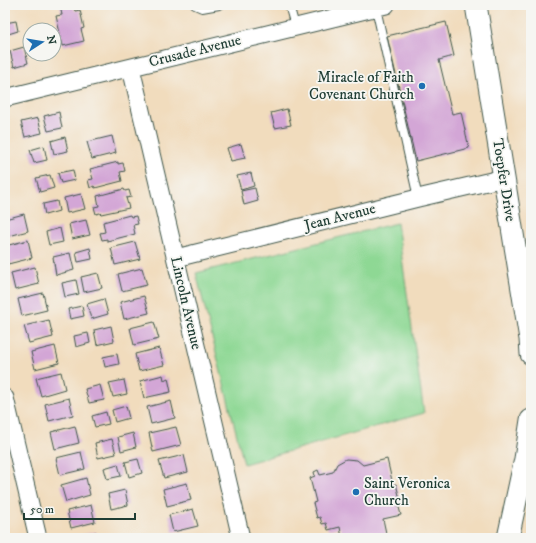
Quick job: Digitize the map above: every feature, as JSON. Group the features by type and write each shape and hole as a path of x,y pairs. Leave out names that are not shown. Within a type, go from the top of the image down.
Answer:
{"street":[{"name":"Toepfer Drive","path":"476,5 531,344"},
{"name":"Crusade Avenue","path":"5,98 381,6"},
{"name":"Lincoln Avenue","path":"132,68 241,538"},
{"name":"Jean Avenue","path":"176,258 504,178"},
{"path":"5,398 38,538"},
{"path":"508,538 525,459 531,420"}],"lane":[{"path":"195,5 202,8 219,5"},
{"path":"289,5 295,26"},
{"path":"381,6 418,198"}],"green space":[{"path":"397,223 424,413 244,464 196,273"}],"building":[{"path":"73,5 75,11 80,10 84,28 81,29 84,41 63,46 62,22 57,22 56,16 62,15 60,6"},
{"path":"16,21 18,31 5,35 5,23"},
{"name":"Miracle of Faith Covenant Church","path":"446,22 454,56 439,60 452,114 461,112 469,148 416,161 387,36"},
{"path":"22,48 22,62 28,63 14,67 10,51"},
{"path":"287,109 291,125 275,128 271,113"},
{"path":"59,112 62,128 48,131 44,116"},
{"path":"38,118 42,133 25,137 21,122"},
{"path":"112,136 116,153 92,159 87,142"},
{"path":"65,137 68,151 54,154 51,141"},
{"path":"241,144 245,158 231,161 227,148"},
{"path":"44,146 47,160 34,163 30,150"},
{"path":"118,162 118,164 123,163 125,171 120,172 122,181 90,188 88,180 93,179 90,169"},
{"path":"73,170 75,180 61,183 58,173"},
{"path":"251,173 254,186 241,190 237,176"},
{"path":"50,175 54,188 40,192 36,178"},
{"path":"255,188 258,201 244,205 241,191"},
{"path":"124,189 125,191 129,190 131,197 126,198 129,208 96,214 94,207 99,206 97,196"},
{"path":"81,194 85,209 67,213 64,198"},
{"path":"57,201 59,211 45,215 43,204"},
{"path":"24,214 28,231 5,237 5,219"},
{"path":"130,215 131,217 136,216 138,224 133,225 135,234 107,241 107,239 102,240 100,233 105,232 103,222"},
{"path":"86,220 90,235 72,239 69,224"},
{"path":"60,228 63,242 49,245 46,232"},
{"path":"28,240 32,258 8,264 5,246"},
{"path":"135,242 140,259 115,265 111,248"},
{"path":"90,248 92,259 78,262 76,252"},
{"path":"70,253 74,270 56,275 53,257"},
{"path":"35,267 39,284 15,290 11,273"},
{"path":"142,268 147,285 122,291 118,274"},
{"path":"98,273 102,288 84,292 81,277"},
{"path":"76,280 79,294 65,297 62,283"},
{"path":"43,293 47,310 22,316 18,299"},
{"path":"144,296 149,313 124,319 120,302"},
{"path":"104,299 108,314 91,319 87,304"},
{"path":"82,306 84,316 70,319 68,309"},
{"path":"49,320 53,337 29,343 24,326"},
{"path":"154,322 159,339 134,345 130,328"},
{"path":"111,326 114,341 97,345 94,330"},
{"path":"88,333 90,343 76,347 74,336"},
{"path":"55,346 59,363 35,369 31,352"},
{"path":"159,348 164,365 139,371 135,354"},
{"path":"117,354 119,364 105,367 103,357"},
{"path":"61,372 65,389 41,396 36,378"},
{"path":"163,375 164,380 168,378 171,392 144,398 140,381"},
{"path":"124,380 127,394 113,397 109,383"},
{"path":"100,385 104,400 89,403 85,389"},
{"path":"69,398 73,415 49,421 45,404"},
{"path":"171,401 175,418 151,424 147,407"},
{"path":"126,406 129,418 115,422 112,410"},
{"path":"106,412 109,424 95,427 92,416"},
{"path":"75,426 79,443 55,449 51,432"},
{"path":"176,427 181,445 153,452 149,433"},
{"path":"133,433 136,447 121,451 118,437"},
{"path":"112,439 116,454 98,458 95,443"},
{"path":"81,452 85,469 60,475 56,458"},
{"path":"184,455 188,472 164,478 159,461"},
{"path":"138,459 142,473 129,477 125,462"},
{"name":"Saint Veronica Church","path":"346,459 357,460 363,465 387,459 393,485 396,484 400,499 397,500 401,515 383,519 387,538 342,538 340,527 328,530 326,523 322,524 320,517 317,518 313,503 316,502 310,478 315,476 314,472 318,470 320,475 333,472 337,464"},
{"path":"118,464 121,476 107,479 104,468"},
{"path":"86,478 90,495 66,502 61,485"},
{"path":"187,483 191,500 167,506 163,489"},
{"path":"125,490 128,505 111,509 108,494"},
{"path":"91,505 95,522 71,528 67,511"},
{"path":"193,509 198,526 173,532 169,515"},
{"path":"96,532 97,538 73,538 73,537"}],"place":[{"name":"Miracle of Faith Covenant Church","path":"422,86"},
{"name":"Saint Veronica Church","path":"356,492"}]}
